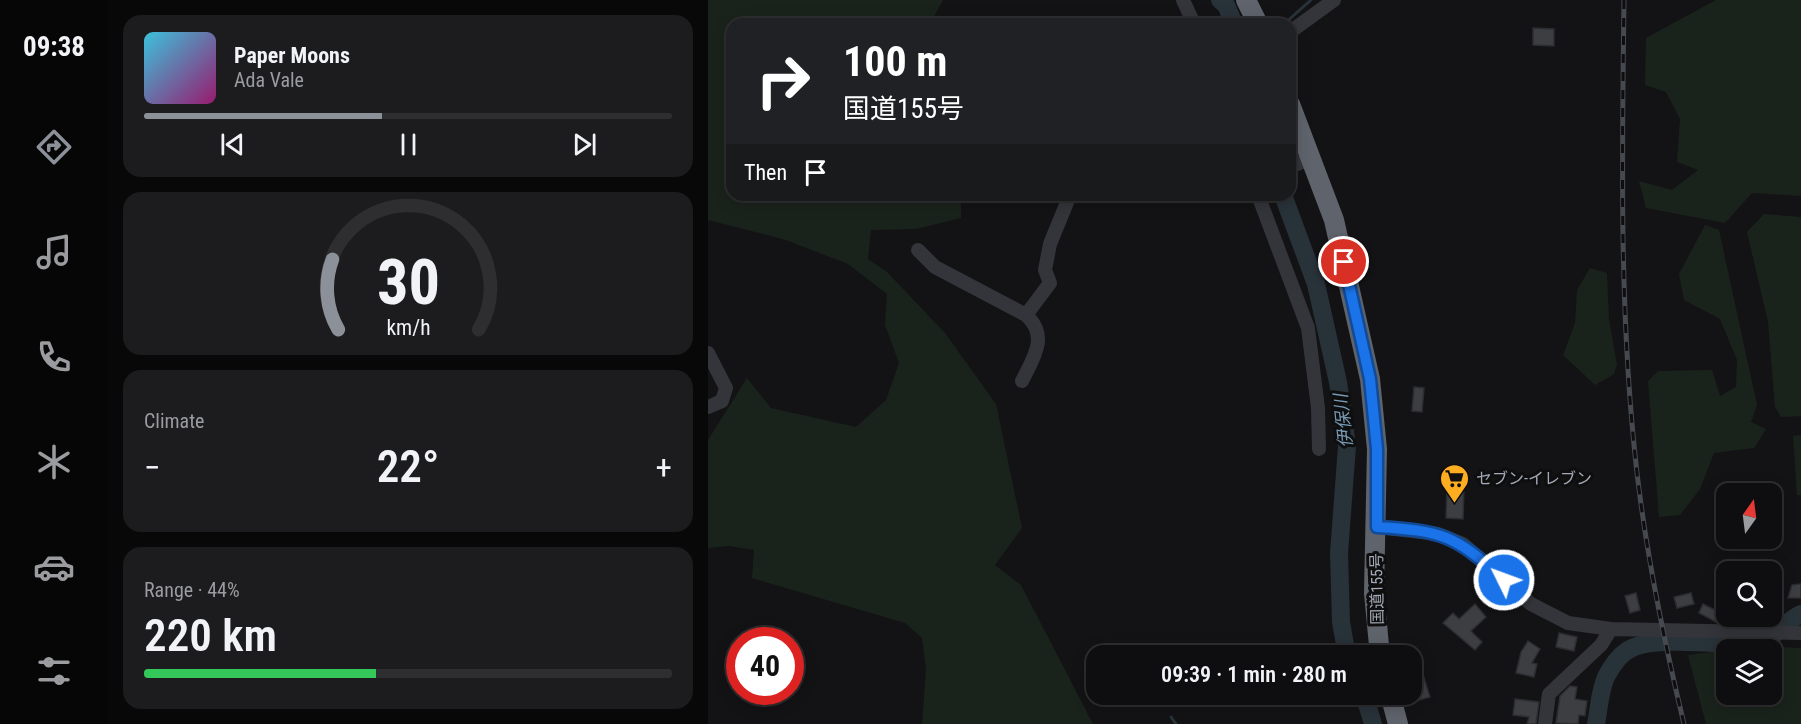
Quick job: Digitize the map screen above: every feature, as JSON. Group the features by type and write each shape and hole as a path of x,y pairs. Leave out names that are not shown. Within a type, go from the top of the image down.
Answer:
{"highway":[{"path":"1246,0 1255,18"},
{"name":"国道155号","path":"1296,119 1334,220 1369,371 1377,449 1374,593 1379,645"},
{"path":"1393,705 1398,724"}],"street":[{"path":"1183,0 1191,18"},
{"path":"1296,28 1334,0"},
{"path":"1296,164 1311,158"},
{"path":"1026,315 1050,283 1045,270 1050,243 1068,201"},
{"path":"1260,201 1308,328 1318,408 1319,449"},
{"path":"918,250 935,267 1035,322 1039,339 1036,353 1022,381"},
{"path":"708,353 726,388 722,401 708,407"},
{"path":"1377,527 1438,534 1463,544 1531,604 1551,616 1588,628 1801,633"},
{"path":"1545,724 1549,694 1601,645 1611,629"}],"shaded area":[{"path":"708,0 943,0 933,18 726,18 726,201 961,201 961,218 916,229 871,230 868,259 887,272 945,333 996,404 1022,528 995,565 1021,585 1093,724 922,724 926,669 922,638 905,623 752,578 754,550 729,546 708,548 708,440 747,378 771,408 856,427 886,400 899,363 885,325 887,294 848,264 786,240 708,220"},
{"path":"1716,0 1801,0 1801,196 1752,193 1725,223 1646,208 1639,181 1672,190 1698,170 1677,162 1680,119 1666,92 1645,85 1646,38"},
{"path":"1764,214 1801,217 1801,416 1781,417 1775,407 1768,322 1747,232"},
{"path":"1705,225 1719,230 1757,405 1751,422 1766,429 1754,448 1714,453 1700,489 1680,515 1659,517 1648,381 1658,371 1712,370 1720,396 1736,387 1737,360 1720,319 1684,300 1679,274"},
{"path":"1590,268 1607,273 1609,319 1617,365 1614,374 1595,385 1563,355 1575,323 1577,290"},
{"path":"1801,435 1801,495 1797,495 1793,436"},
{"path":"1782,647 1801,648 1801,724 1706,724 1688,655 1716,651 1716,705 1782,705"}],"building":[{"path":"1533,28 1554,29 1554,46 1533,45"},
{"path":"1414,387 1424,388 1422,412 1412,411"},
{"name":"セブン-イレブン","path":"1447,487 1464,488 1463,519 1446,518"},
{"path":"1801,584 1801,598 1788,598 1792,585"},
{"path":"1495,590 1508,602 1500,610 1488,599"},
{"path":"1636,593 1640,610 1630,613 1625,596"},
{"path":"1691,593 1694,604 1677,608 1674,597"},
{"path":"1475,604 1486,617 1471,631 1482,642 1475,650 1443,623 1453,613 1459,619"},
{"path":"1703,604 1716,610 1716,622 1699,613"},
{"path":"1559,633 1577,637 1574,651 1556,647"},
{"path":"1528,641 1540,649 1532,663 1537,664 1534,677 1516,673 1521,652"},
{"path":"1422,671 1430,697 1422,699"},
{"path":"1570,686 1577,687 1575,699 1587,701 1585,716 1579,715 1578,724 1556,723 1560,696"},
{"path":"1515,699 1539,702 1536,724 1527,724 1529,717 1513,715"}],"waterway":[{"name":"伊保川","path":"1220,0 1226,5 1231,18"},
{"path":"1291,18 1311,0"},
{"name":"伊保川","path":"1285,201 1316,284 1338,382 1347,446 1339,553 1341,622 1345,645"},
{"path":"1596,724 1601,692 1607,675 1618,659 1632,648 1658,642 1756,645 1768,639 1801,614"},
{"name":"伊保川","path":"1367,705 1373,724"},
{"path":"1171,717 1176,724"}],"railway":[{"path":"1624,0 1623,237 1631,414 1641,505 1651,568 1684,724"}],"place":[{"name":"セブン-イレブン","path":"1455,504"}],"route":[{"path":"1344,262 1370,379 1377,449 1377,527 1412,529 1438,534 1463,544 1504,580"}]}
